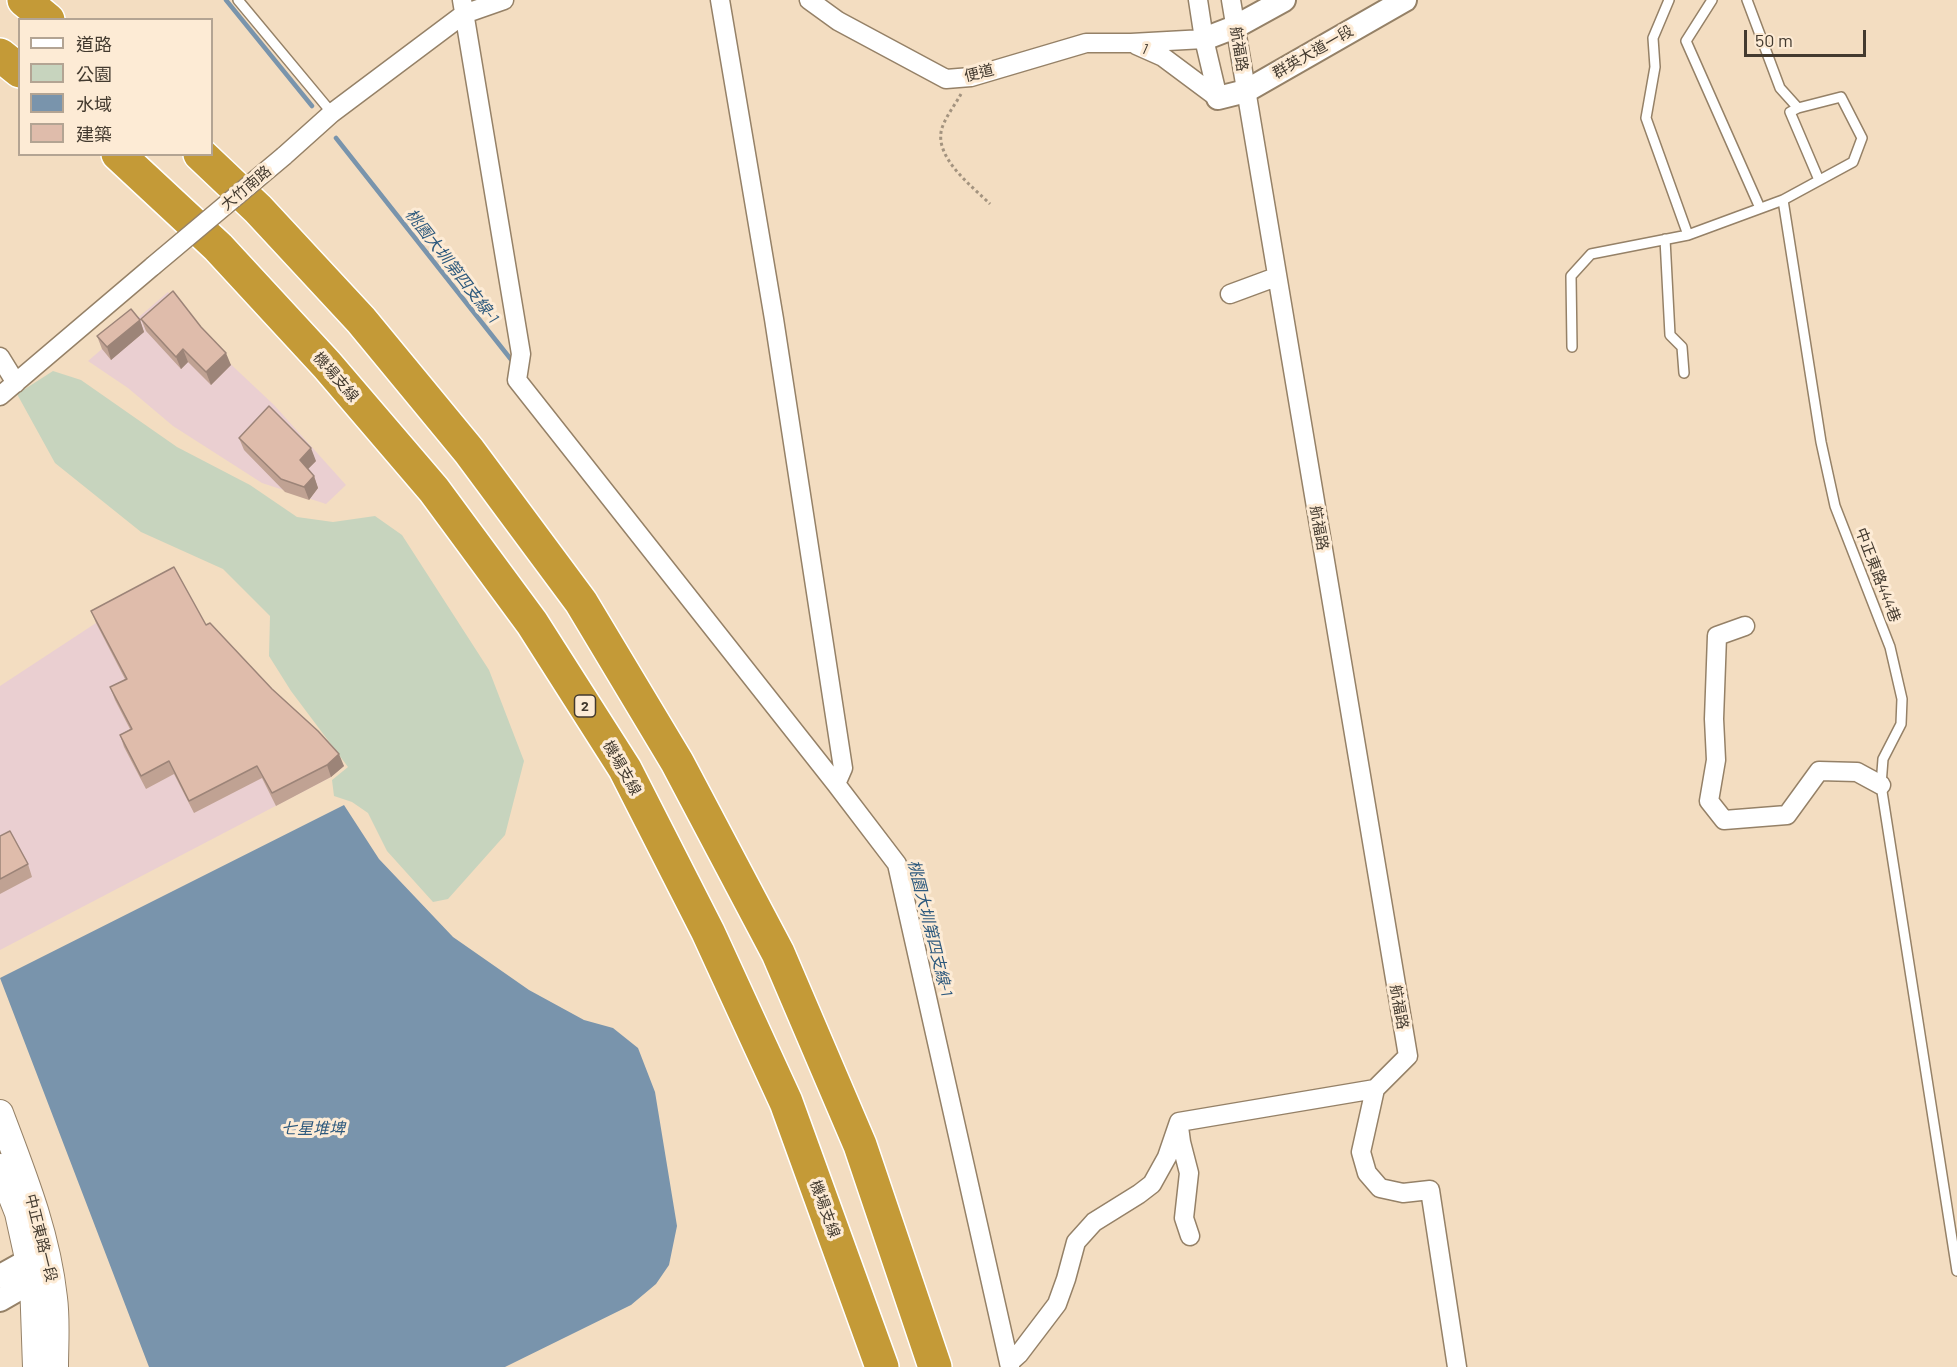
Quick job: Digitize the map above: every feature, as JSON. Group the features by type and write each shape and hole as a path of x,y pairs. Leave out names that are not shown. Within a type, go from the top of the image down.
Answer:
{"highway":[{"path":"24,0 46,18"},
{"path":"0,56 18,70"},
{"name":"機場支線","path":"120,156 218,247 327,365 434,490 532,623 625,769 708,932 786,1102 882,1367"},
{"path":"202,156 258,209 361,320 469,451 581,602 677,762 778,953 860,1145 935,1367"}],"main road":[{"name":"中正東路一段","path":"0,1113 32,1196 40,1268 36,1367"},
{"name":"中正東路一段","path":"0,1167 55,1301 56,1367"}],"street":[{"name":"大竹南路","path":"0,396 332,113 463,7 504,0"},
{"path":"720,0 774,319 843,768 836,784"},
{"name":"便道","path":"809,0 838,21 946,79 971,77 1086,43 1131,43"},
{"name":"航福路","path":"1198,0 1204,39 1218,98"},
{"name":"航福路","path":"1231,0 1408,1056 1375,1089"},
{"path":"1204,39 1235,27 1284,0"},
{"name":"群英大道一段","path":"1218,98 1246,91 1405,0"},
{"path":"463,7 521,354 517,380 897,864 1009,1365"},
{"name":"1","path":"1131,43 1204,39"},
{"name":"1","path":"1131,43 1163,57 1218,98"},
{"path":"1230,294 1276,277"},
{"path":"0,357 16,383"},
{"path":"1745,626 1717,636 1714,719 1716,760 1709,801 1724,820 1787,815 1819,771 1857,772 1881,785"},
{"path":"1179,1122 1375,1089 1361,1152 1367,1173 1380,1188 1403,1193 1430,1190 1457,1367"},
{"path":"1009,1365 1057,1304 1076,1242 1094,1222 1152,1184 1167,1157 1179,1122"},
{"path":"1179,1122 1181,1142 1189,1173 1184,1218 1190,1236"},
{"path":"0,1276 40,1268"},
{"path":"0,1300 40,1268"}],"lane":[{"path":"238,0 332,113"},
{"path":"1669,0 1653,38 1656,67 1646,118 1688,235"},
{"path":"1712,0 1686,41 1760,208"},
{"path":"1747,0 1780,88 1798,108"},
{"path":"1572,348 1571,276 1591,254 1688,235 1783,200 1853,162 1862,138 1841,97 1790,112 1819,180"},
{"name":"中正東路444巷","path":"1783,200 1821,442 1836,507 1890,647 1902,699 1901,724 1883,759 1881,785 1957,1271"},
{"path":"1665,239 1670,335 1682,347 1684,373"}],"path":[{"path":"971,77 941,129 943,154 990,204"}],"shaded area":[{"path":"168,292 205,340 274,405 346,485 326,504 262,483 173,426 128,388 88,361"},
{"path":"179,579 210,637 344,766 331,777 0,950 0,686 96,623"}],"green space":[{"path":"53,371 81,380 177,447 250,485 297,517 333,522 375,516 402,535 489,670 524,761 505,835 448,899 433,902 387,851 368,813 352,802 334,796 332,780 348,767 291,691 269,656 270,616 223,569 141,532 55,463 17,394"}],"water":[{"name":"七星堆埤","path":"344,805 379,859 453,937 529,990 584,1020 613,1028 638,1048 655,1092 677,1226 669,1265 656,1284 631,1305 505,1367 149,1367 0,978"}],"building":[{"path":"173,291 201,327 226,353 206,372 183,349 176,357 141,319"},
{"path":"131,309 140,320 107,347 97,336"},
{"path":"269,406 311,448 300,460 314,476 304,487 281,479 239,438"},
{"path":"174,567 206,625 210,623 272,689 318,731 339,754 327,765 272,793 257,766 189,801 169,761 141,776 120,735 132,729 110,687 127,679 91,611"},
{"path":"10,831 28,864 0,879 0,836"}],"waterway":[{"name":"桃園大圳第四支線-1","path":"226,0 312,106"},
{"name":"桃園大圳第四支線-1","path":"336,138 513,362"}]}
